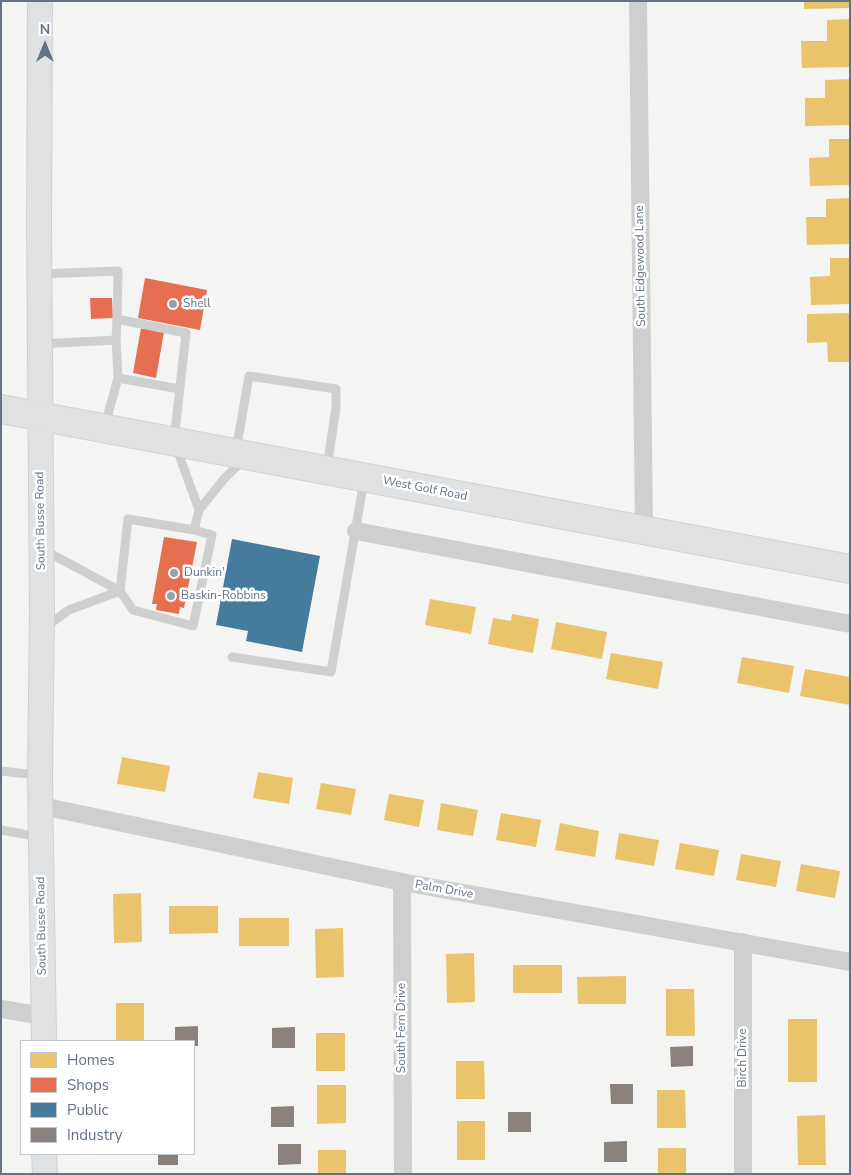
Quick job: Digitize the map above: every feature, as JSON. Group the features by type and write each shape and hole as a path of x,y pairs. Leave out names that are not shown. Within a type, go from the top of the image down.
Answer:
{"main road":[{"name":"South Busse Road","path":"40,1 39,274 42,549 40,776 42,806 44,1040"},
{"name":"West Golf Road","path":"1,409 850,568"},
{"path":"44,1155 44,1174"}],"street":[{"name":"South Edgewood Lane","path":"638,1 644,530"},
{"path":"356,531 850,624"},
{"name":"Palm Drive","path":"42,806 402,882 850,962"},
{"name":"South Fern Drive","path":"402,882 403,1174"},
{"name":"Birch Drive","path":"743,942 743,1174"},
{"path":"1,1009 43,1016"}],"lane":[{"path":"39,274 118,270 116,340 118,378 104,428"},
{"path":"118,319 186,333 174,441 199,510"},
{"path":"40,344 116,340"},
{"path":"194,530 199,510 242,454 249,376 336,389 336,408 326,470"},
{"path":"118,378 180,389"},
{"path":"232,657 330,672 365,478"},
{"path":"42,549 120,591 133,610 193,626 212,535 194,530 128,519 120,591"},
{"path":"42,629 69,610 120,591"},
{"path":"1,771 40,776"},
{"path":"1,830 41,837"}],"building: Homes":[{"path":"804,1 850,1 850,8 804,9"},
{"path":"850,19 850,67 802,68 801,41 827,41 827,20"},
{"path":"850,79 850,125 805,126 805,98 825,98 825,80"},
{"path":"829,139 850,139 850,185 810,186 809,158 829,157"},
{"path":"850,198 850,244 807,245 806,217 826,217 826,199"},
{"path":"830,258 850,258 850,304 811,305 810,277 830,276"},
{"path":"850,313 850,362 828,362 827,342 807,343 807,314"},
{"path":"430,599 476,607 471,634 425,625"},
{"path":"512,614 539,619 533,653 488,644 493,618 511,621"},
{"path":"556,622 607,632 602,659 551,649"},
{"path":"611,653 663,662 658,689 606,679"},
{"path":"742,657 794,666 789,693 737,683"},
{"path":"805,669 850,677 850,705 800,696"},
{"path":"122,757 170,766 165,792 117,784"},
{"path":"258,772 293,778 289,804 253,798"},
{"path":"321,783 356,789 351,815 316,809"},
{"path":"389,794 424,800 419,827 384,820"},
{"path":"441,803 478,810 473,836 437,830"},
{"path":"501,813 541,820 536,847 496,840"},
{"path":"560,823 599,831 595,857 555,850"},
{"path":"619,833 659,840 654,866 615,859"},
{"path":"680,843 719,850 714,876 675,869"},
{"path":"741,854 781,861 776,887 736,880"},
{"path":"801,864 840,871 835,898 796,891"},
{"path":"141,893 142,942 114,943 113,894"},
{"path":"169,906 218,906 218,933 169,934"},
{"path":"239,918 289,918 289,946 239,946"},
{"path":"343,928 344,977 316,978 315,929"},
{"path":"474,953 475,1002 447,1003 446,954"},
{"path":"513,965 562,965 562,993 513,993"},
{"path":"626,976 626,1004 578,1004 577,977"},
{"path":"666,989 694,989 695,1036 666,1036"},
{"path":"116,1003 144,1003 144,1040 116,1040"},
{"path":"788,1019 817,1019 817,1082 788,1082"},
{"path":"316,1033 345,1033 345,1071 316,1071"},
{"path":"456,1061 484,1061 485,1099 456,1099"},
{"path":"317,1085 346,1085 346,1123 317,1124"},
{"path":"657,1090 685,1090 686,1128 657,1128"},
{"path":"825,1115 826,1165 798,1165 797,1116"},
{"path":"457,1121 485,1121 485,1160 457,1160"},
{"path":"658,1148 686,1148 686,1174 658,1174"},
{"path":"318,1150 346,1150 346,1174 318,1174"}],"building: Shops":[{"name":"Shell","path":"145,278 207,290 200,330 138,318"},
{"path":"90,298 112,298 113,318 91,319"},
{"name":"Shell","path":"141,328 164,332 156,378 133,373"},
{"name":"Dunkin'","path":"164,537 197,542 184,608 180,607 179,614 156,610 157,604 152,604"}],"building: Public":[{"path":"232,539 320,556 302,652 246,641 248,631 216,625"}],"building: Industry":[{"path":"198,1026 198,1046 195,1046 195,1040 175,1040 175,1027"},
{"path":"295,1027 295,1048 272,1048 272,1028"},
{"path":"693,1046 693,1066 671,1067 670,1047"},
{"path":"610,1084 633,1084 633,1104 611,1104"},
{"path":"294,1106 294,1127 271,1127 271,1107"},
{"path":"508,1112 531,1112 531,1132 508,1132"},
{"path":"627,1141 627,1162 604,1162 604,1142"},
{"path":"278,1144 301,1144 301,1164 278,1165"},
{"path":"158,1155 178,1155 178,1165 158,1165"}],"place":[{"name":"Shell","path":"173,304"},
{"name":"Dunkin'","path":"174,573"},
{"name":"Baskin-Robbins","path":"171,596"}]}
